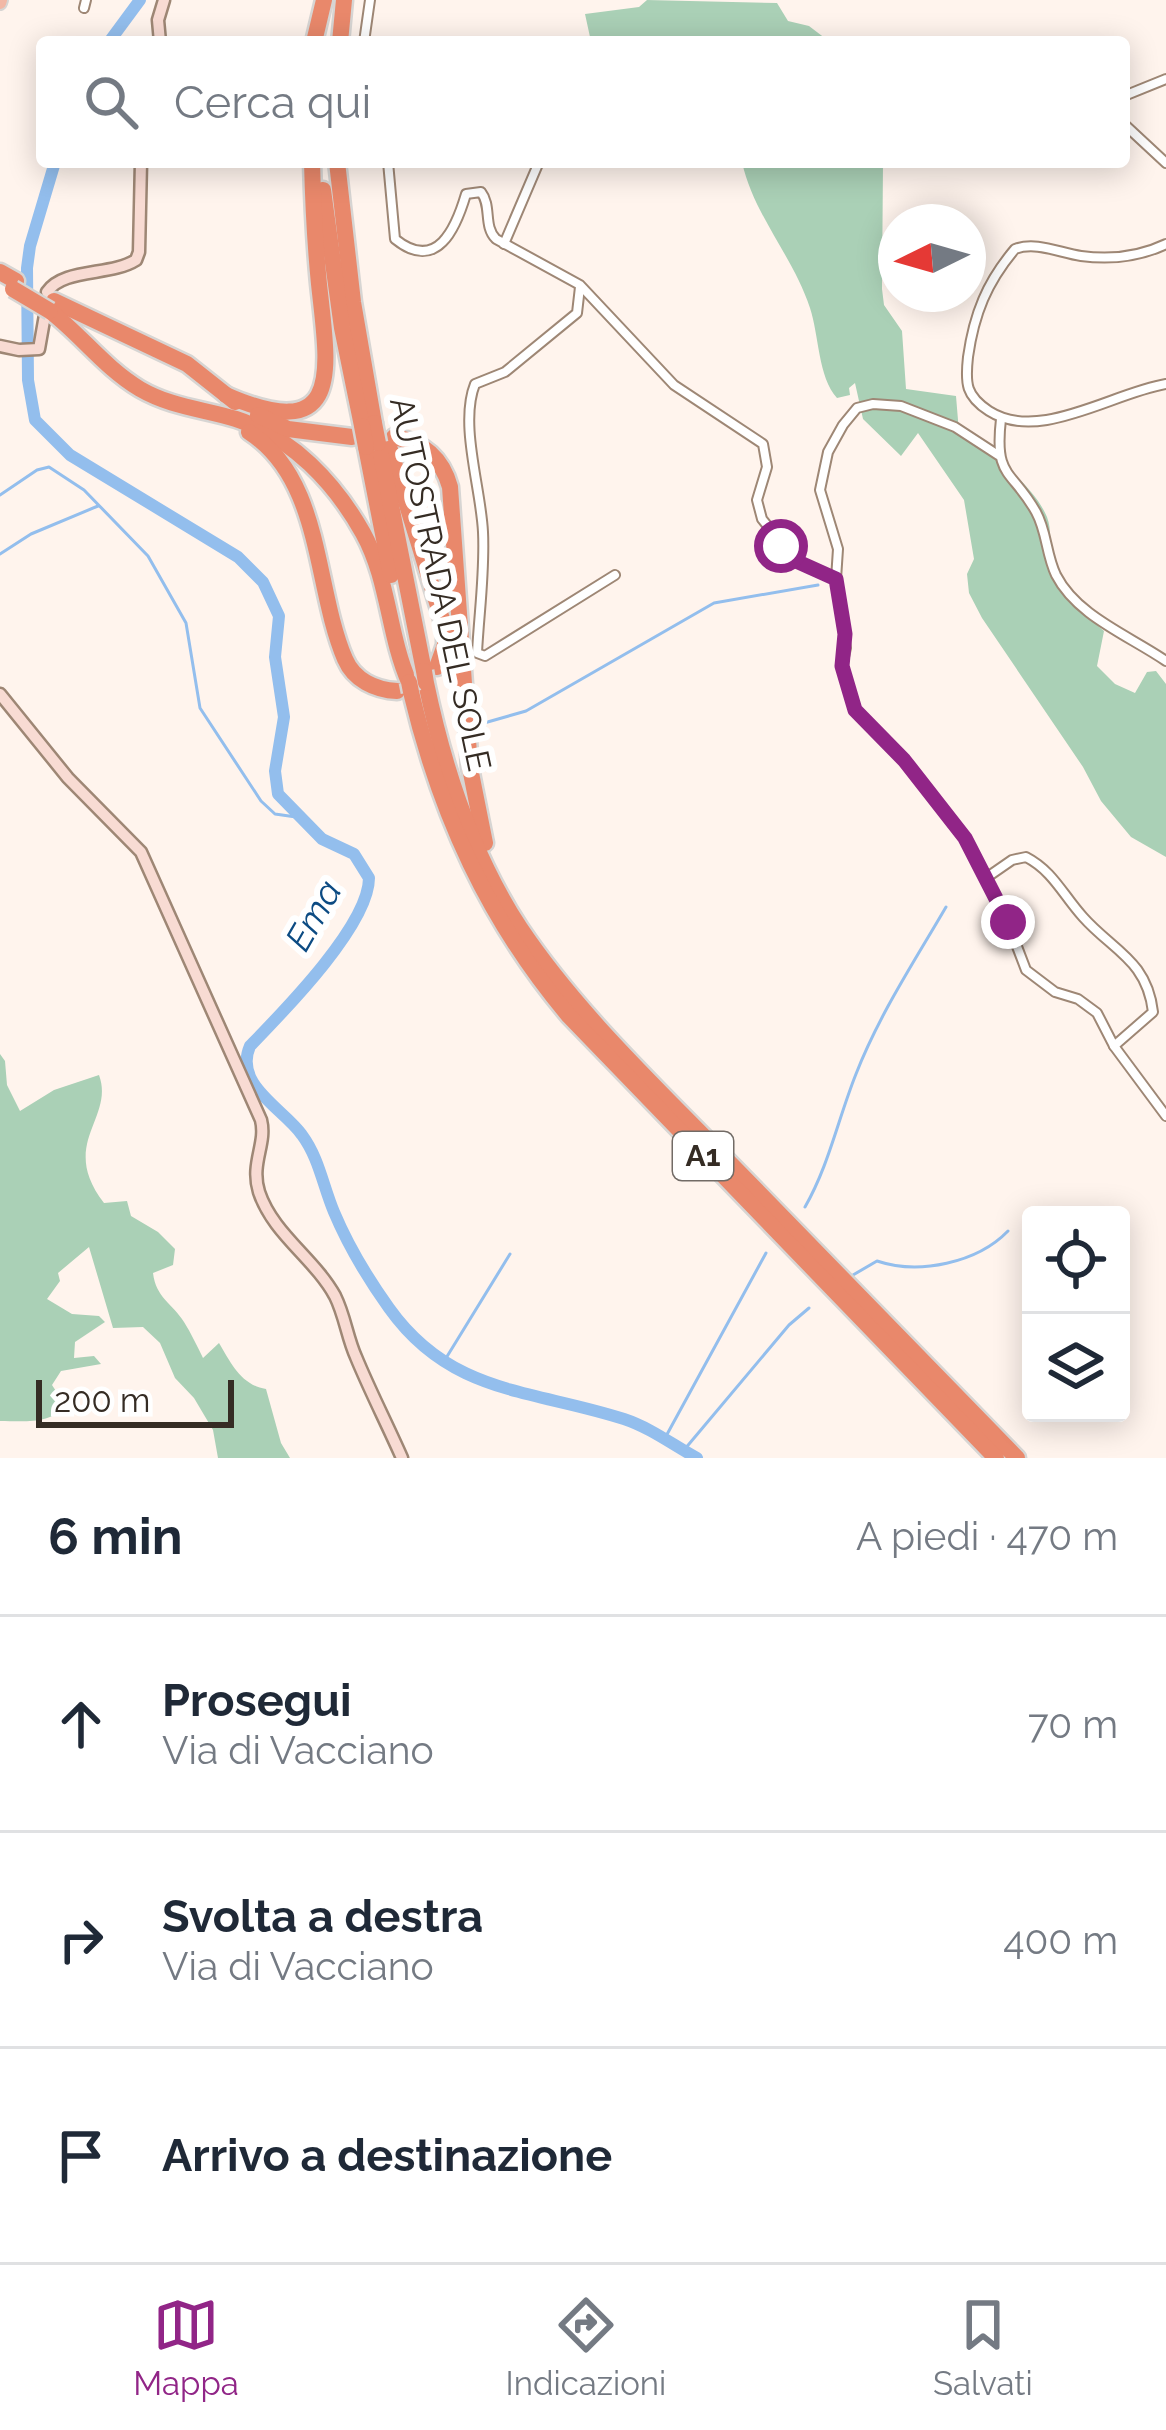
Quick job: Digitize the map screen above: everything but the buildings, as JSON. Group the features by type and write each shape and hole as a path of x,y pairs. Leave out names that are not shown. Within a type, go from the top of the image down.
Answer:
{"highway":[{"path":"319,36 325,0"},
{"path":"341,36 344,0"},
{"path":"226,395 258,409 284,413 300,411 323,390 328,362 314,228 316,168"},
{"name":"AUTOSTRADA DEL SOLE","path":"317,168 339,307 375,435"},
{"name":"AUTOSTRADA DEL SOLE","path":"338,168 353,302 418,681 451,825 489,904 533,972 569,1016 996,1458"},
{"path":"7,281 49,305 187,364 226,395 288,429 375,435 428,451 448,480 476,809 487,847 541,956"},
{"path":"49,305 113,370 140,389 167,403 274,435 329,483 365,537 381,572 418,681"},
{"path":"205,411 243,428 277,459 309,521 345,658 366,682 418,681"},
{"path":"375,435 445,629 445,645 418,681"},
{"name":"AUTOSTRADA DEL SOLE","path":"418,681 470,832 518,926 541,956 637,1066 1017,1458"}],"street":[{"path":"159,36 164,0"},
{"path":"365,36 370,0"},
{"path":"1130,94 1166,79"},
{"path":"1130,130 1166,163"},
{"path":"0,346 30,349 55,282 115,270 136,260 141,168"},
{"path":"388,168 395,239 404,247 423,250 442,245 451,235 466,194 474,191 486,199 490,233 580,286 674,385 763,445 767,466 757,500 762,519 796,561 836,579"},
{"path":"504,244 536,168"},
{"path":"1166,244 1121,258 1024,246 1016,250 980,299 965,384 973,401 1001,419 1043,422 1166,384"},
{"path":"580,286 577,314 505,372 475,384 470,396 484,537 476,653 484,656 615,574"},
{"path":"998,454 955,427 902,406 857,408 842,425 821,473 820,490 838,549 836,579 845,634 842,666 855,710 904,760 965,838 1026,970 1055,992 1078,999 1097,1013 1114,1046 1166,1116"},
{"path":"1001,419 998,454 1011,482 1034,508 1046,535 1048,556 1072,599 1089,615 1166,661"},
{"path":"0,694 68,778 141,852 261,1120 263,1134 255,1162 259,1192 271,1217 333,1292 346,1319 353,1352 402,1458"},
{"path":"986,878 1012,860 1026,857 1046,867 1093,928 1109,937 1134,964 1153,1012 1114,1046"}],"green space":[{"path":"647,0 777,3 788,21 809,26 822,36 590,36 585,14 639,7"},
{"path":"744,168 883,168 883,204 878,204 878,312 889,312 902,331 906,389 956,396 959,432 1009,469 1040,504 1049,522 1051,554 1059,577 1104,631 1097,666 1115,684 1135,693 1147,672 1156,671 1166,684 1166,857 1131,837 1101,801 982,618 969,593 967,574 974,559 964,500 918,433 901,456 863,419 855,383 849,388 850,395 837,398 831,389 803,289 755,200"},
{"path":"0,1054 7,1085 20,1111 54,1090 99,1075 100,1105 86,1148 91,1182 104,1203 127,1201 131,1216 175,1249 173,1265 153,1273 157,1289 184,1322 203,1358 219,1343 243,1378 266,1389 290,1458 218,1458 213,1430 175,1378 160,1343 143,1327 113,1328 89,1247 58,1273 60,1281 47,1299 72,1314 99,1316 105,1322 75,1342 74,1358 94,1356 101,1364 61,1371 52,1385 65,1405 52,1416 0,1421"}],"waterway":[{"name":"Ema","path":"113,36 140,0"},
{"name":"Ema","path":"53,168 27,268 28,380 35,420 70,455 238,557 263,582 279,616 275,657 284,717 275,771 278,794 322,839 354,854 369,878 365,897 340,943 250,1046 248,1073 308,1144 352,1249 413,1337 466,1373 525,1394 624,1419 697,1458"},
{"path":"0,495 49,467 84,490 148,556 186,623 200,708 261,801 275,814 303,818"},
{"path":"0,554 31,534 98,506"},
{"path":"477,725 526,711 714,603 818,585"},
{"path":"805,1207 865,1052 946,907"},
{"path":"853,1275 877,1261 911,1267 947,1263 980,1251 1008,1231"},
{"path":"665,1438 766,1253"},
{"path":"443,1363 510,1254"},
{"path":"684,1450 789,1325 809,1308"}],"route":[{"path":"781,546 796,561 836,579 846,648 842,666 855,710 904,760 965,838 1008,922"}]}
